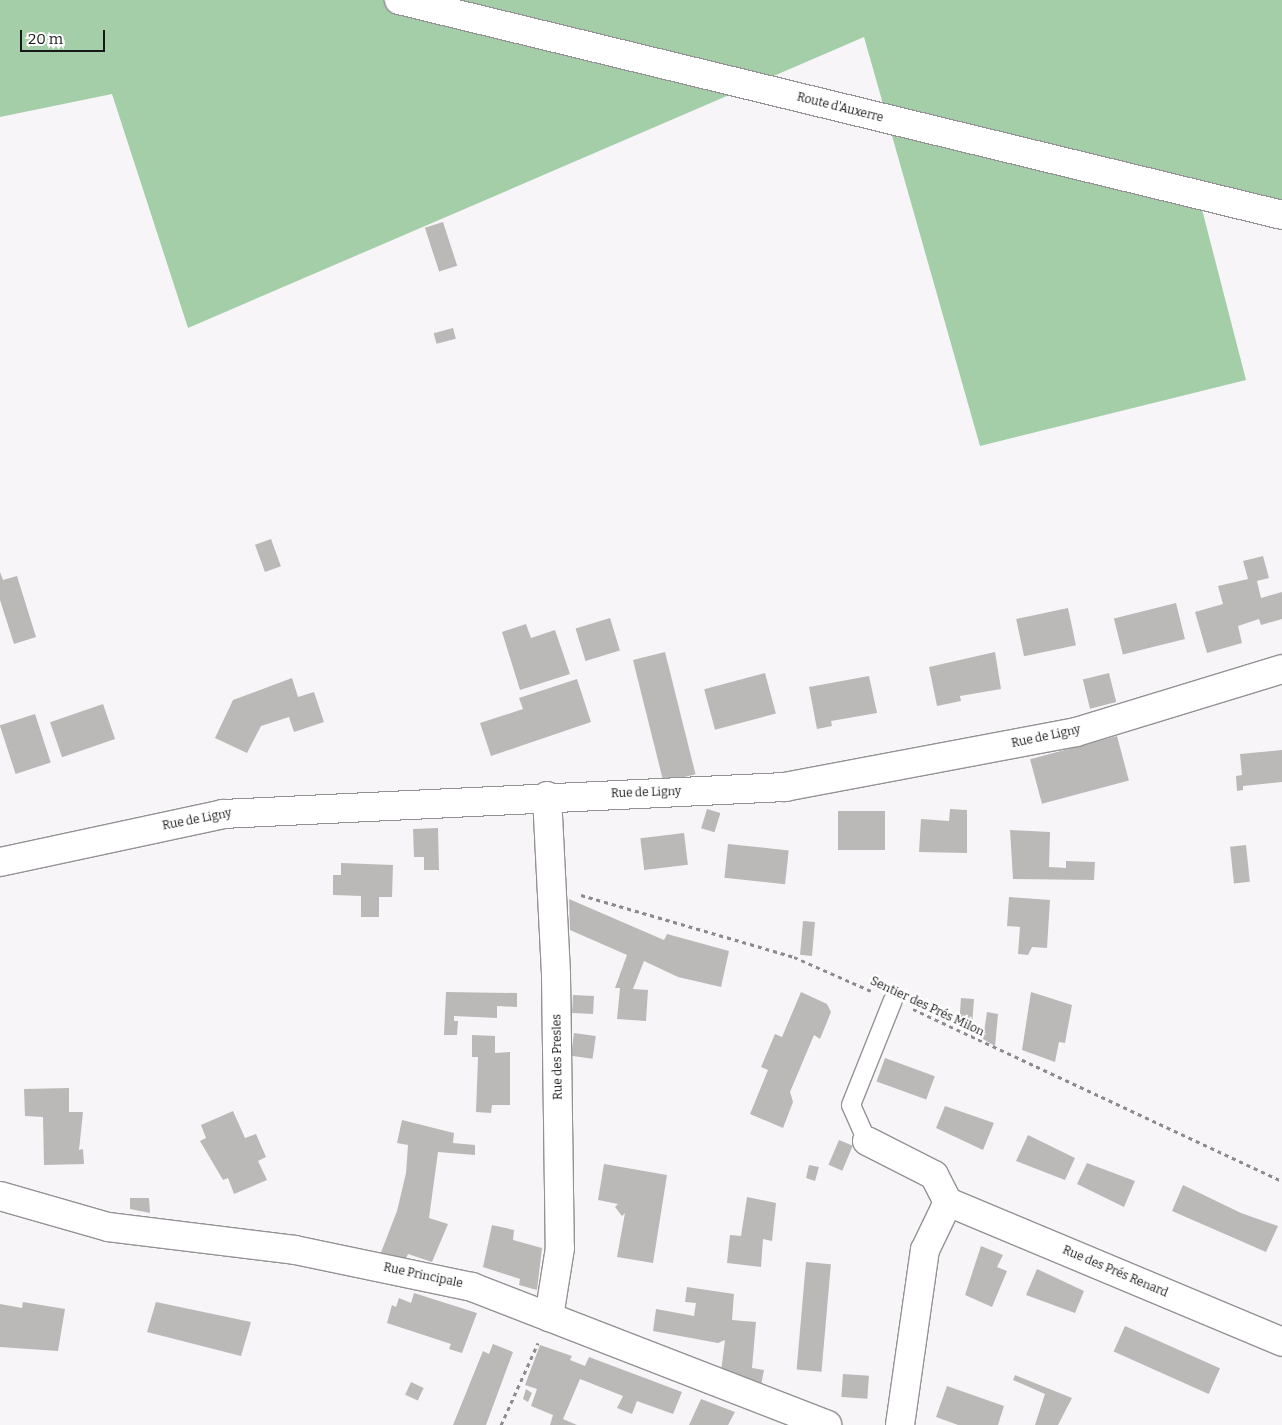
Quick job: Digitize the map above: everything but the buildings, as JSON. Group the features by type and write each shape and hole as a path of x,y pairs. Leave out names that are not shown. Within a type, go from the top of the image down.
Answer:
{"street":[{"name":"Route d'Auxerre","path":"399,0 1282,215"},
{"name":"Rue de Ligny","path":"0,862 223,814 547,796 785,787 1076,732 1282,669"},
{"name":"Rue des Presles","path":"547,796 552,886 560,1248 549,1317"},
{"path":"867,1141 934,1175 948,1202 925,1250 900,1425"},
{"name":"Rue Principale","path":"0,1196 108,1227 295,1250 472,1287 827,1425"},
{"name":"Rue des Prés Renard","path":"948,1202 1282,1342"}],"lane":[{"path":"867,1141 852,1106 893,1000"}],"path":[{"name":"Sentier des Prés Milon","path":"552,886 794,957 893,1000 1282,1181"},
{"path":"501,1425 549,1317"}],"green space":[{"path":"0,0 1282,0 1282,205 1196,186 1246,380 980,446 864,37 188,328 112,94 0,117"}]}
